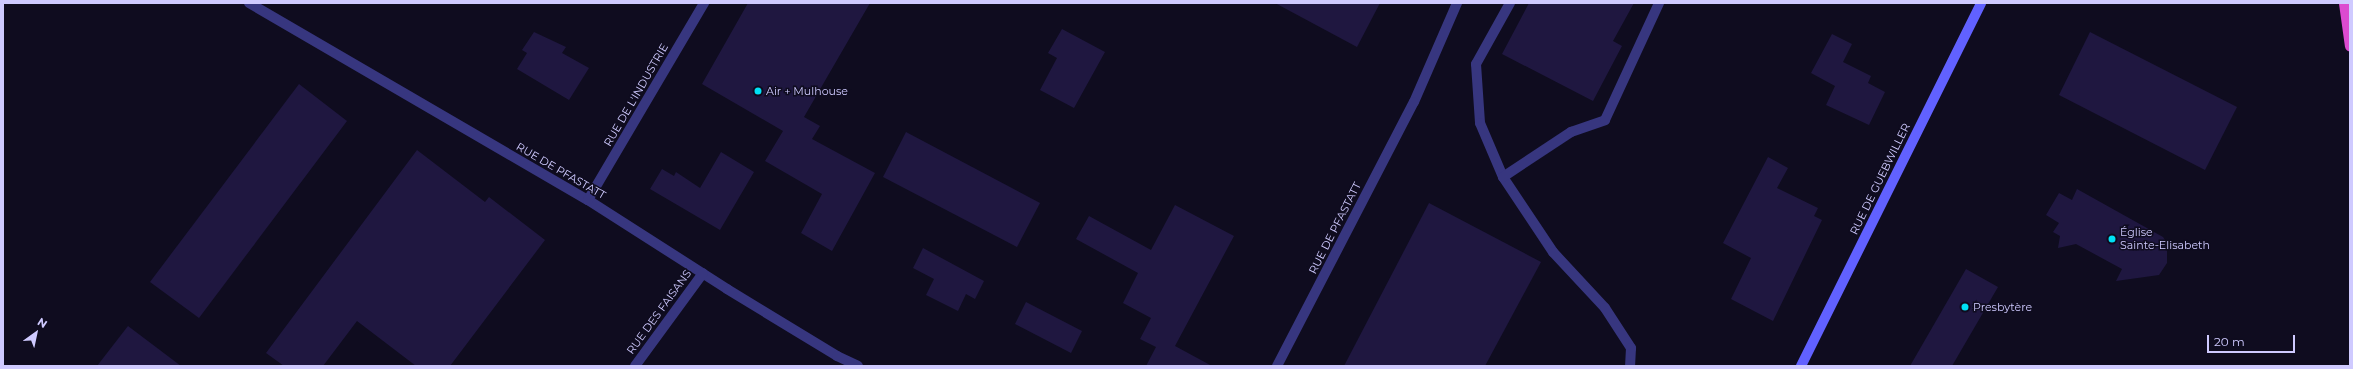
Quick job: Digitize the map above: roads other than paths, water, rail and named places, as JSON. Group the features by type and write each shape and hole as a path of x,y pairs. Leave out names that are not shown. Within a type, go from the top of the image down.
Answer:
{"highway":[{"path":"2344,3 2350,46"}],"main road":[{"name":"RUE DE GUEBWILLER","path":"1801,366 1981,3"}],"street":[{"name":"RUE DE PFASTATT","path":"248,3 588,200 837,356 858,366"},
{"name":"RUE DE L'INDUSTRIE","path":"588,200 704,3"},
{"name":"RUE DE PFASTATT","path":"1277,366 1414,102 1457,3"},
{"path":"1510,3 1476,64 1480,123 1503,177 1553,252 1605,308 1631,348 1630,366"},
{"path":"1503,177 1571,132 1605,120 1659,3"},
{"name":"RUE DES FAISANS","path":"635,366 703,273"}],"place":[{"name":"Air + Mulhouse","path":"758,91"},
{"name":"Église Sainte-Elisabeth","path":"2112,239"},
{"name":"Presbytère","path":"1965,307"}]}
